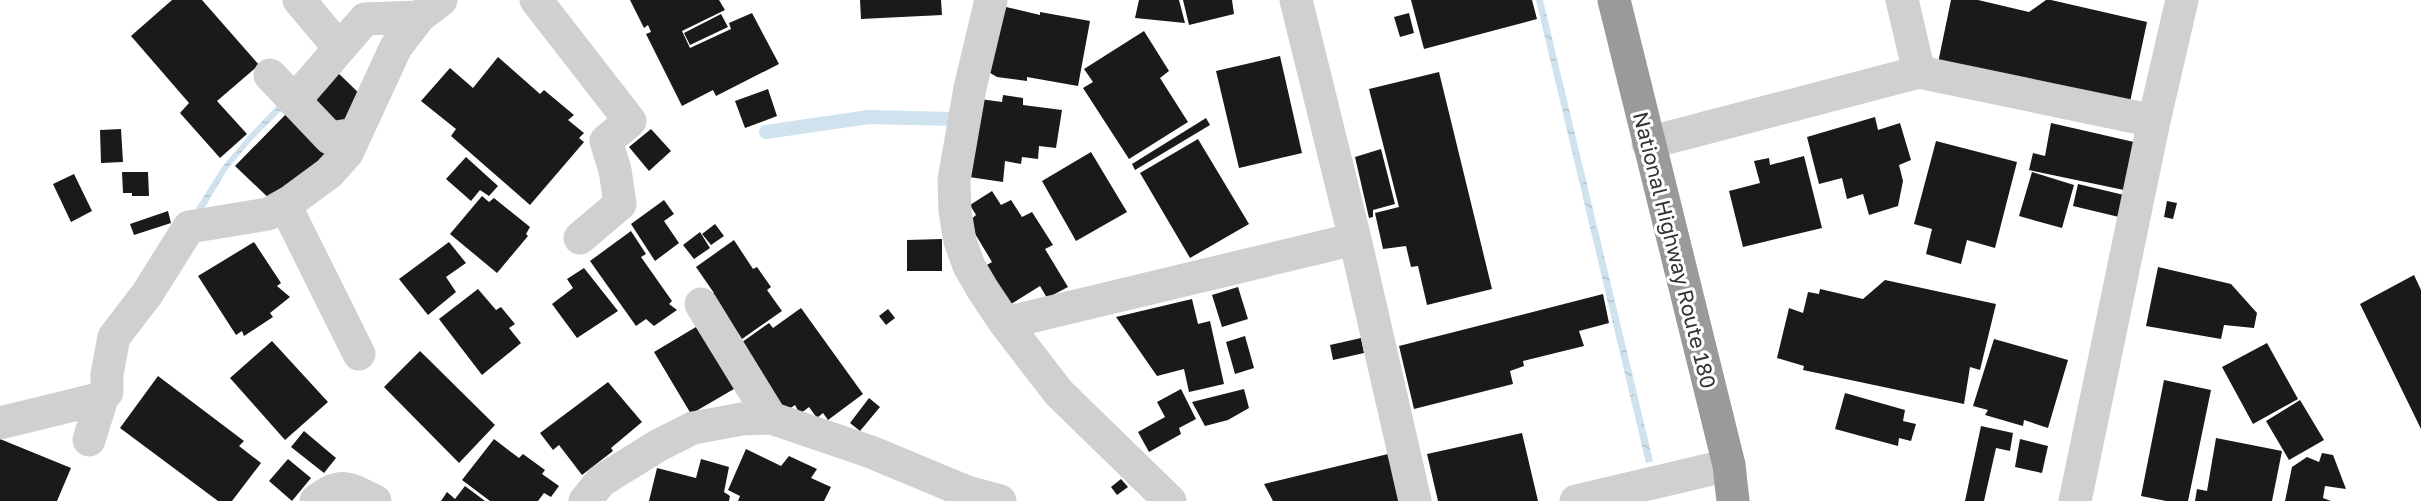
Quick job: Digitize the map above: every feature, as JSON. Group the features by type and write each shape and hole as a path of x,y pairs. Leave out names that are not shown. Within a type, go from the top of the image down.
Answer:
{"highway":[{"name":"National Highway Route 180","path":"1614,0 1728,465 1733,501"}],"street":[{"path":"299,0 330,37 344,43"},
{"path":"536,0 630,121 606,141 615,170 620,204 580,238"},
{"path":"991,0 970,88 954,180 955,212 960,241 969,266 1005,323 1059,393 1170,501"},
{"path":"1296,0 1355,239 1415,501"},
{"path":"1902,0 1919,72"},
{"path":"2075,501 2154,121 2182,0"},
{"path":"294,101 365,19 430,8"},
{"path":"88,440 102,398 107,392 107,374 114,337 147,294 189,227 268,214 285,205 329,173 346,153 396,47 430,8"},
{"path":"1648,143 1919,72 2154,121"},
{"path":"270,75 330,138 355,134"},
{"path":"285,205 359,354"},
{"path":"1005,323 1355,239"},
{"path":"701,304 771,418"},
{"path":"0,423 102,398"},
{"path":"585,501 602,481 659,445 693,428 742,419 771,418 870,452 967,492 1000,501"},
{"path":"1576,501 1728,465"},
{"path":"316,501 331,489 346,488 375,501"}],"water":[{"path":"1536,0 1543,0 1653,461 1646,463"},
{"path":"365,13 227,170 201,214 195,210 222,167 250,134"}],"building":[{"path":"172,0 202,0 259,65 217,101 247,134 220,158 180,113 189,103 131,36"},
{"path":"630,0 719,0 725,10 682,31 690,48 731,29 729,23 752,13 779,64 716,96 713,90 682,106 646,34 651,32 648,25 644,28"},
{"path":"860,0 941,0 942,15 861,19"},
{"path":"1139,0 1179,0 1185,23 1135,18"},
{"path":"1183,0 1232,0 1234,14 1189,25"},
{"path":"1411,0 1532,0 1537,19 1424,49"},
{"path":"1951,0 1978,0 2029,12 2046,0 2051,0 2147,22 2130,102 1938,63"},
{"path":"1006,7 1040,15 1040,12 1090,21 1078,86 1027,77 1027,81 997,77 985,70"},
{"path":"1409,13 1414,33 1400,37 1394,17"},
{"path":"721,14 728,27 690,45 684,33"},
{"path":"1144,31 1169,71 1160,78 1188,122 1129,159 1083,88 1093,82 1084,69"},
{"path":"1280,56 1302,153 1239,168 1216,71"},
{"path":"498,57 540,94 544,90 574,115 568,120 584,133 579,138 584,142 530,205 451,136 456,129 421,101 450,68 473,88"},
{"path":"333,68 365,99 336,129 304,98"},
{"path":"1439,72 1492,289 1427,305 1418,266 1411,267 1406,246 1383,249 1375,213 1399,207 1369,89"},
{"path":"768,89 777,116 745,128 735,101"},
{"path":"1003,95 1023,98 1023,105 1062,110 1056,148 1039,146 1038,159 1022,157 1021,164 1005,161 1003,182 969,177 980,99 1002,102"},
{"path":"288,112 327,152 276,205 235,166"},
{"path":"1875,117 1878,130 1900,123 1911,160 1899,165 1903,181 1898,206 1869,215 1863,194 1847,199 1842,178 1819,184 1807,137"},
{"path":"1206,118 1210,125 1135,170 1132,164"},
{"path":"2051,123 2134,142 2124,190 2029,170 2033,153 2045,156"},
{"path":"121,129 123,162 101,163 100,130"},
{"path":"651,129 671,151 649,171 629,147"},
{"path":"1198,139 1249,224 1190,258 1140,173"},
{"path":"1936,141 2017,162 1995,248 1967,240 1961,264 1926,254 1932,229 1914,224"},
{"path":"1381,149 1395,204 1373,210 1373,217 1369,218 1355,157"},
{"path":"1091,152 1127,212 1076,241 1042,181"},
{"path":"1804,156 1822,228 1743,247 1729,191 1760,183 1754,161 1769,158 1770,165"},
{"path":"466,157 498,186 489,196 480,190 471,201 446,179"},
{"path":"122,172 148,172 149,196 132,196 132,193 123,193"},
{"path":"2032,172 2074,185 2062,228 2019,216"},
{"path":"74,174 92,211 71,222 53,184"},
{"path":"2078,184 2124,195 2119,217 2073,206"},
{"path":"992,191 1001,205 1011,200 1022,217 1032,212 1053,245 1045,249 1068,287 1047,298 1040,286 1008,306 985,266 992,262 968,222 976,215 970,205"},
{"path":"482,196 489,202 494,198 530,227 526,234 528,236 497,273 450,234"},
{"path":"664,200 674,214 664,221 679,243 655,261 631,224"},
{"path":"2167,201 2177,203 2173,219 2164,217"},
{"path":"168,211 171,223 134,235 130,224"},
{"path":"715,224 724,236 711,245 702,234"},
{"path":"631,231 646,254 641,257 672,301 669,304 677,310 654,326 646,319 636,326 590,261"},
{"path":"700,232 710,248 694,259 683,245"},
{"path":"942,239 942,271 907,271 907,240"},
{"path":"734,240 753,269 757,267 771,287 767,290 782,311 742,339 725,314 708,297 714,293 696,267"},
{"path":"254,242 281,283 277,286 290,297 270,313 273,317 244,336 242,331 236,335 198,276"},
{"path":"449,242 466,263 446,277 456,292 428,315 399,279"},
{"path":"2158,267 2231,284 2257,313 2254,328 2224,325 2221,339 2146,326"},
{"path":"584,268 618,311 577,338 552,304 573,288 567,279"},
{"path":"2414,275 2421,290 2421,429 2360,304"},
{"path":"1885,280 1996,304 1980,370 1970,367 1964,404 1803,370 1804,366 1777,358 1789,308 1803,313 1808,292 1819,294 1820,289 1863,299"},
{"path":"1238,287 1248,319 1222,327 1212,295"},
{"path":"478,289 496,310 501,307 515,324 509,328 521,343 482,375 439,319"},
{"path":"1603,294 1609,323 1579,331 1584,346 1523,361 1524,366 1510,371 1513,384 1414,409 1399,346"},
{"path":"1192,299 1198,324 1210,321 1224,384 1189,392 1184,369 1157,376 1116,317"},
{"path":"801,308 863,394 828,420 823,413 817,418 809,407 800,414 795,405 786,411 738,345 769,323 773,328"},
{"path":"888,309 895,318 886,325 879,316"},
{"path":"701,324 739,386 691,414 654,352"},
{"path":"1245,336 1254,368 1235,374 1226,342"},
{"path":"1361,338 1364,353 1333,360 1330,345"},
{"path":"1994,339 2068,360 2048,428 2024,420 2023,426 1985,415 1988,410 1973,406"},
{"path":"272,341 328,402 285,440 230,378"},
{"path":"2267,343 2298,399 2253,424 2222,367"},
{"path":"420,351 495,425 459,463 384,387"},
{"path":"158,376 244,441 239,446 261,463 232,501 218,501 120,428"},
{"path":"2164,380 2211,390 2188,501 2166,501 2141,496"},
{"path":"608,382 642,422 611,448 613,451 582,475 559,445 553,450 540,433"},
{"path":"1181,389 1196,419 1179,428 1181,434 1149,452 1138,432 1165,417 1157,402"},
{"path":"1244,389 1249,408 1228,420 1205,426 1192,402"},
{"path":"1845,393 1905,410 1903,421 1916,424 1911,441 1899,438 1898,446 1835,429"},
{"path":"869,398 880,407 860,431 850,423"},
{"path":"2300,400 2324,440 2289,460 2266,421"},
{"path":"1981,426 2013,433 2010,451 1996,448 1984,501 1965,501"},
{"path":"304,431 336,458 324,473 291,447"},
{"path":"1522,433 1538,501 1438,501 1427,454"},
{"path":"2216,438 2282,451 2272,501 2195,501 2197,489 2207,491"},
{"path":"0,439 71,468 57,501 0,501"},
{"path":"494,439 519,458 523,454 545,470 542,474 559,486 551,497 544,493 538,501 490,501 462,480"},
{"path":"2020,439 2048,446 2042,473 2015,467"},
{"path":"746,449 781,466 789,456 817,469 811,478 831,487 824,501 738,501 740,496 728,490"},
{"path":"2322,453 2333,455 2346,489 2325,486 2323,498 2331,501 2285,501 2292,467 2307,457 2319,462"},
{"path":"1388,454 1399,501 1273,501 1264,484"},
{"path":"288,459 311,478 292,501 269,481"},
{"path":"701,459 729,467 724,492 730,496 729,501 649,501 657,468 696,478"},
{"path":"1121,479 1128,487 1117,495 1111,487"},
{"path":"465,486 485,501 441,501 447,492 455,499"}],"waterway":[{"path":"766,132 869,117 953,119"}]}
